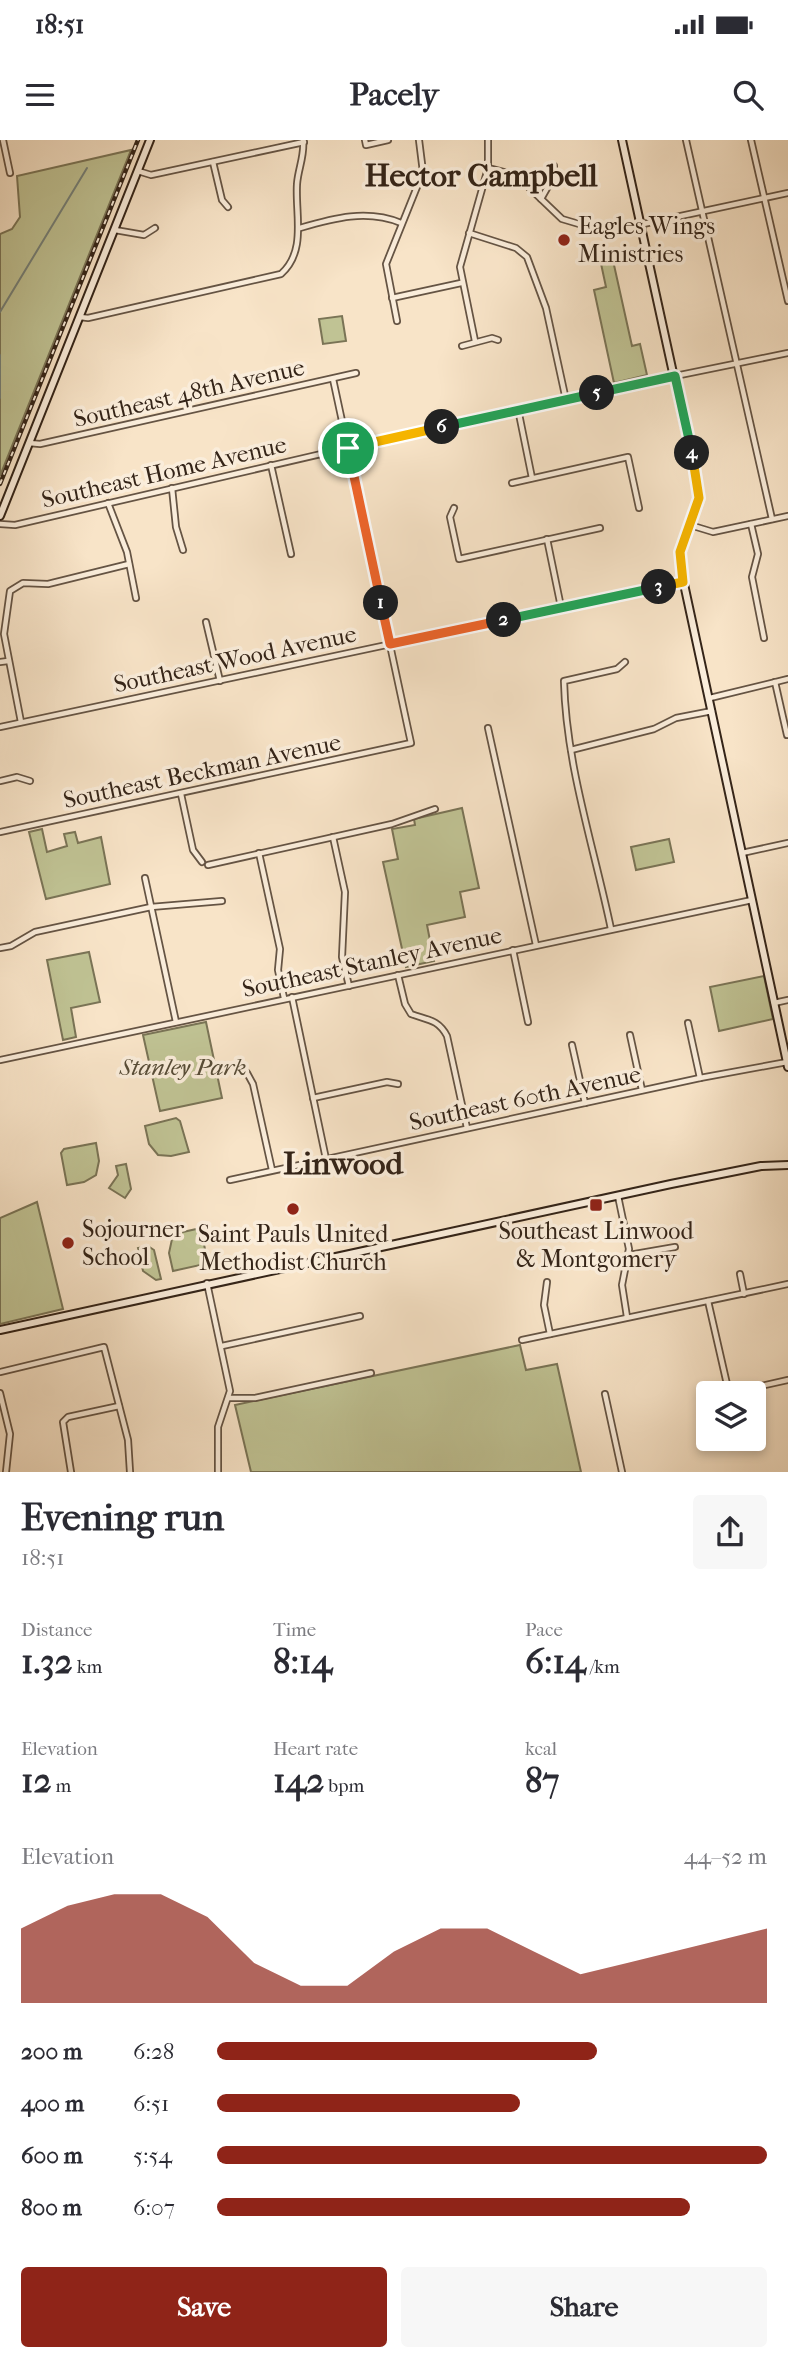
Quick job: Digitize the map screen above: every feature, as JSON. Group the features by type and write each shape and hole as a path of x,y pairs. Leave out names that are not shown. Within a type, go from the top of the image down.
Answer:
{"street":[{"path":"3,140 10,173"},
{"path":"0,516 150,140"},
{"path":"365,142 388,140"},
{"path":"397,321 386,264 423,172 419,140"},
{"path":"475,341 461,283 461,259 488,168 488,140"},
{"path":"622,140 698,487 698,506 680,552 683,582 788,1064"},
{"path":"686,140 772,519"},
{"path":"751,140 788,301"},
{"path":"80,317 89,318 274,277 287,269 299,229 297,183 304,141 151,175 138,171"},
{"path":"213,162 222,200 228,207"},
{"path":"541,199 554,176 554,166"},
{"path":"488,168 516,175 562,219 600,231 702,212 788,192"},
{"path":"299,229 361,215 381,216 401,223"},
{"path":"115,230 144,235 155,228"},
{"path":"469,233 516,247 527,257 547,308 566,400"},
{"path":"391,298 461,283"},
{"path":"462,346 475,341 498,340"},
{"name":"Southeast Home Avenue","path":"0,524 15,525 518,409 788,353"},
{"name":"Southeast 48th Avenue","path":"29,443 40,444 356,373"},
{"path":"332,379 390,644"},
{"path":"518,409 533,478"},
{"path":"512,483 628,457 639,508"},
{"path":"271,465 291,554"},
{"path":"172,488 176,527 183,550"},
{"path":"108,503 129,564 136,598"},
{"path":"454,508 450,517 459,559 600,528"},
{"path":"690,525 708,532 788,516"},
{"path":"751,524 758,554 752,577 764,638"},
{"path":"547,539 561,607"},
{"path":"21,722 8,661 5,611 10,591 16,585 48,584 129,564"},
{"name":"Southeast Wood Avenue","path":"0,727 683,582"},
{"path":"206,622 220,681"},
{"name":"Southeast Beckman Avenue","path":"0,832 411,743 390,644"},
{"path":"0,662 8,661"},
{"path":"611,929 583,818 564,714 564,681 617,669 625,662"},
{"path":"710,698 788,679"},
{"path":"775,682 787,735"},
{"path":"572,750 654,729 676,718 713,710"},
{"path":"488,728 537,945"},
{"path":"0,781 17,777 30,781"},
{"path":"181,794 193,850 202,862"},
{"path":"208,865 428,814 435,809"},
{"path":"333,837 345,892 342,957 349,986"},
{"path":"742,853 788,843"},
{"path":"259,853 280,953 278,970 284,998"},
{"path":"145,878 176,1022"},
{"name":"Southeast Stanley Avenue","path":"0,1060 752,900"},
{"path":"0,948 11,946 35,932 151,906 222,901"},
{"path":"513,950 528,1022"},
{"path":"398,975 405,1004 411,1014 433,1020 447,1036 467,1128"},
{"path":"292,997 326,1158"},
{"path":"774,1003 788,1000"},
{"path":"688,1023 700,1078"},
{"path":"630,1035 642,1090"},
{"path":"572,1045 585,1103"},
{"name":"Southeast 60th Avenue","path":"230,1180 642,1090 788,1064"},
{"path":"247,1073 253,1084 272,1170"},
{"path":"313,1098 387,1082 398,1084"},
{"path":"0,1330 618,1195 752,1167 788,1164"},
{"path":"618,1195 629,1255 622,1285 627,1317"},
{"path":"629,1255 675,1247"},
{"path":"740,1274 744,1294"},
{"path":"547,1282 544,1305 550,1334"},
{"path":"207,1283 230,1383 229,1398 218,1427 218,1472"},
{"path":"522,1340 788,1284"},
{"path":"708,1301 726,1381"},
{"path":"222,1346 360,1316"},
{"path":"0,1371 104,1347 128,1440 130,1472"},
{"path":"229,1398 255,1398 371,1373"},
{"path":"766,1385 788,1380"},
{"path":"0,1393 10,1434 6,1472"},
{"path":"606,1394 622,1472"},
{"path":"71,1472 63,1422 68,1417 119,1406"}],"green space":[{"path":"131,150 0,476 0,234 12,229 20,217 17,176"},
{"path":"612,256 632,346 640,344 647,375 614,383 594,290 606,287 600,259"},
{"path":"342,316 346,341 323,344 319,319"},
{"path":"462,808 479,888 460,892 465,917 427,925 434,961 406,967 383,862 398,859 392,829 415,825 414,819"},
{"path":"42,829 47,852 67,846 64,834 75,832 78,843 101,837 110,884 46,899 29,832"},
{"path":"669,839 674,862 636,870 631,847"},
{"path":"89,952 100,1002 71,1008 76,1037 63,1040 47,960"},
{"path":"764,976 773,1019 719,1031 710,987"},
{"name":"Stanley Park","path":"206,1022 222,1098 160,1111 143,1035"},
{"path":"176,1118 180,1121 189,1152 171,1156 158,1155 149,1144 145,1126"},
{"path":"96,1143 99,1161 96,1175 84,1182 67,1185 61,1153 64,1149"},
{"path":"126,1164 131,1189 125,1198 109,1188 118,1175 116,1166"},
{"path":"37,1202 63,1309 0,1324 0,1218"},
{"path":"201,1228 207,1260 205,1264 173,1271 169,1253 172,1239 183,1232"},
{"path":"148,1246 154,1250 161,1279 156,1280 143,1271 138,1248"},
{"path":"520,1345 526,1370 557,1364 581,1472 251,1472 235,1405"}],"waterway":[{"path":"0,312 87,168"},
{"path":"0,355 0,398"}],"railway":[{"path":"0,484 138,140"}],"place":[{"name":"Eagles Wings Ministries","path":"564,240"},
{"name":"Southeast Linwood & Montgomery","path":"596,1205"},
{"name":"Saint Pauls United Methodist Church","path":"293,1209"},
{"name":"Sojourner School","path":"68,1243"}],"district":[{"name":"Hector Campbell","path":"481,175"},
{"name":"Linwood","path":"343,1163"}],"route":[{"path":"675,376 699,495 697,509 680,552 683,582 390,644 348,448 528,406 675,376"}]}
